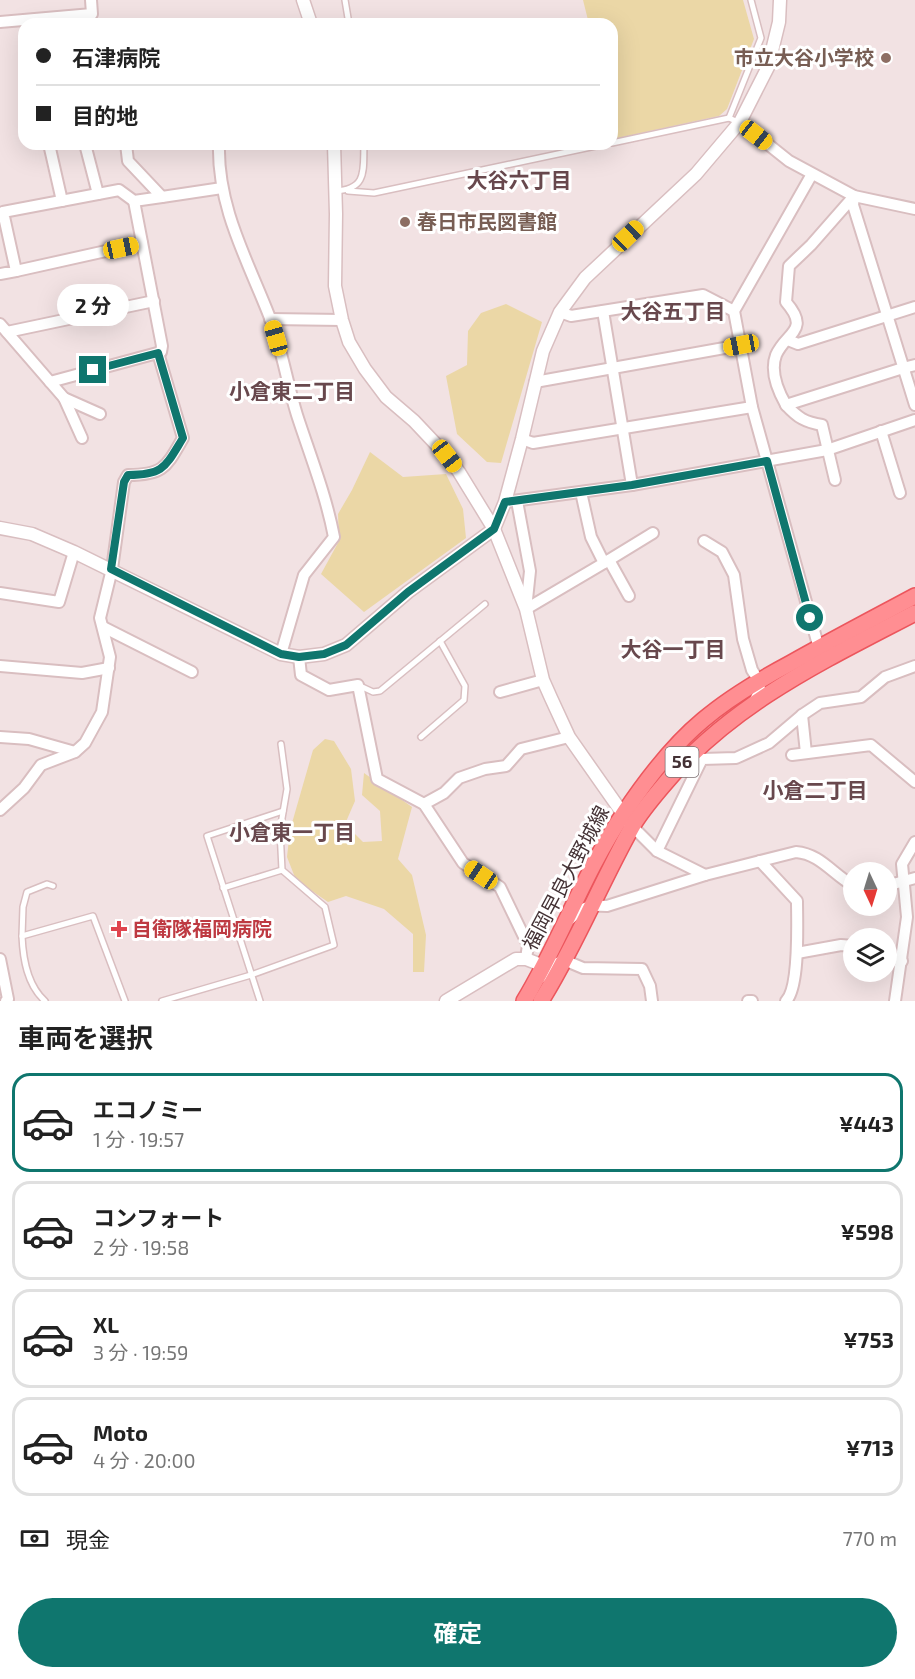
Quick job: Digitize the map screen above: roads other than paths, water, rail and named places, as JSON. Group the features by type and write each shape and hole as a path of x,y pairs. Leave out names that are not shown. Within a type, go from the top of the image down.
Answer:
{"main road":[{"name":"福岡早良大野城線","path":"541,1001 592,905 638,792 673,750 704,720 759,681 915,596"},
{"name":"福岡早良大野城線","path":"524,1001 544,966 586,878 628,820 683,761 754,702 791,679 915,612"}],"street":[{"path":"70,18 92,14 91,0"},
{"path":"303,0 306,18"},
{"path":"0,528 32,534 74,552 281,654 299,657 324,654 346,645 408,592 494,529 511,501 522,439 543,351 560,312 585,278 696,174 768,68 779,22 780,0"},
{"path":"0,22 18,22"},
{"path":"734,120 789,161 855,196 914,211"},
{"path":"50,150 62,201"},
{"path":"87,150 98,194"},
{"path":"127,150 128,161 162,197"},
{"path":"219,150 222,188 236,237 270,319 297,413 329,510 334,537 304,575 281,654"},
{"path":"335,150 341,191 335,286 349,342 386,397 414,421 459,472 494,529 526,609 543,680 569,737 628,820 657,851 705,875"},
{"path":"812,174 734,311 752,407 815,636 820,646 826,651 855,645"},
{"path":"134,201 222,188"},
{"path":"16,271 3,212 119,190 134,201 154,301 162,346 161,352 50,382"},
{"path":"855,196 853,205 915,405"},
{"path":"835,480 822,425 796,417 781,396 773,371 776,354 788,340 796,323 796,313 786,302 789,266 855,196"},
{"path":"0,274 142,243"},
{"path":"560,312 571,316 703,296 734,311"},
{"path":"4,328 154,301"},
{"path":"788,340 798,344 915,307"},
{"path":"603,311 632,485"},
{"path":"270,319 342,320"},
{"path":"4,328 64,398 82,438"},
{"path":"536,382 741,345"},
{"path":"0,810 24,788 41,765 75,753 85,742 102,712 110,657 100,618 111,569 124,482 128,475 148,475 166,466 183,438 158,353"},
{"path":"786,405 915,365"},
{"path":"64,398 100,414"},
{"path":"522,439 533,443 752,407"},
{"path":"511,501 632,485 827,450 915,420"},
{"path":"881,431 900,493"},
{"path":"581,492 591,537 629,596"},
{"path":"511,501 530,572 526,609"},
{"path":"526,609 653,533"},
{"path":"704,541 722,552 734,575 742,639 752,670 759,681 760,690 754,702"},
{"path":"0,593 59,602 74,552"},
{"path":"870,620 906,608 915,612"},
{"path":"103,627 192,672"},
{"path":"815,666 820,655 820,646"},
{"path":"299,657 301,675 329,690 358,685 377,778 424,804 463,863 500,887 528,945 526,958"},
{"path":"0,666 82,673 109,668"},
{"path":"657,851 702,759 736,758 770,743 802,715 820,703 861,697 885,677 915,666"},
{"path":"759,681 767,684 791,679"},
{"path":"501,692 543,680"},
{"path":"802,715 806,753"},
{"path":"0,736 29,739 75,753"},
{"path":"424,804 444,793 459,778 485,769 506,766 521,749 569,737"},
{"path":"792,755 871,745 915,782"},
{"path":"895,1001 907,918 902,864 915,842"},
{"path":"564,925 582,908 592,905 607,906 705,875 796,852 808,853 821,860 843,880"},
{"path":"760,861 797,901 797,953 792,996 786,1001"},
{"path":"897,883 915,878"},
{"path":"797,953 843,945"},
{"path":"897,957 915,954"},
{"path":"0,958 8,999 6,1001"},
{"path":"446,1001 516,958 526,958 544,966"},
{"path":"535,983 556,963 564,960 583,968 642,969 650,986 652,1001"}],"lane":[{"path":"345,0 348,18"},
{"path":"618,141 734,120 761,38 752,0"},
{"path":"341,191 358,185 363,173 364,150"},
{"path":"341,191 374,193 577,150"},
{"path":"358,685 373,692 380,691 485,604"},
{"path":"421,737 464,700 465,686 440,641"},
{"path":"162,1001 251,975 334,945 325,907 282,870 280,830 287,789 281,744"},
{"path":"260,1001 207,836 283,811"},
{"path":"223,888 282,870"},
{"path":"45,1001 36,993 23,957 23,907 27,892 47,884 53,886"},
{"path":"22,936 93,916 125,1001"}],"place":[{"name":"市立大谷小学校","path":"886,58"},
{"name":"春日市民図書館","path":"405,222"},
{"name":"自衛隊福岡病院","path":"119,929"}],"district":[{"name":"大谷六丁目","path":"519,181"},
{"name":"大谷五丁目","path":"673,312"},
{"name":"小倉東二丁目","path":"292,392"},
{"name":"大谷一丁目","path":"673,650"},
{"name":"小倉二丁目","path":"815,791"},
{"name":"小倉東一丁目","path":"292,833"}]}
